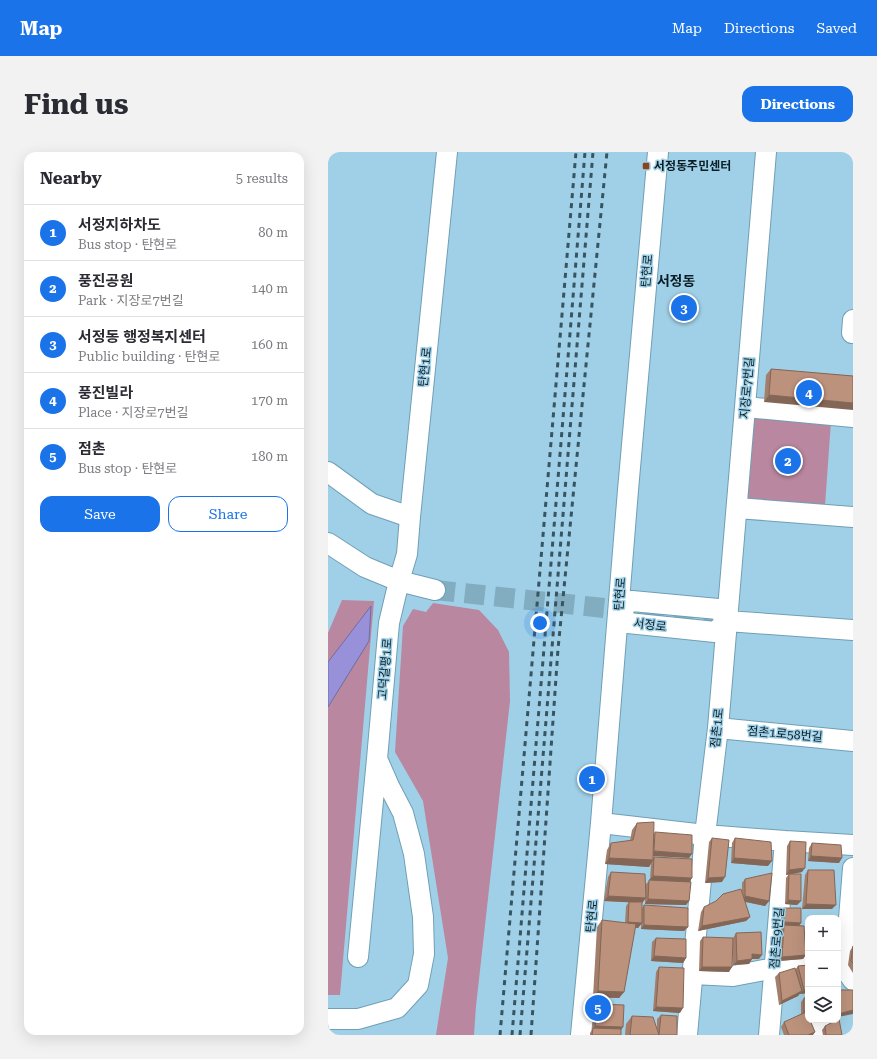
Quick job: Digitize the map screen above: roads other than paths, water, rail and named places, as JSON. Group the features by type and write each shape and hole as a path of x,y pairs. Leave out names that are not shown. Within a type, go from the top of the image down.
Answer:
{"street":[{"name":"탄현1로","path":"399,581 407,554 447,152"},
{"name":"탄현로","path":"581,1035 601,823 658,152"},
{"name":"지장로7번길","path":"727,620 746,407 766,152"},
{"path":"853,320 853,334"},
{"path":"746,407 853,417"},
{"path":"328,472 372,504 410,517"},
{"path":"737,508 853,517"},
{"path":"328,543 365,567 399,581 435,590"},
{"name":"고덕갈평1로","path":"358,957 389,623 399,581"},
{"name":"서정로","path":"619,609 632,600 718,610 727,620"},
{"path":"727,620 853,630"},
{"name":"점촌1로","path":"687,1035 705,835 718,728 727,620"},
{"name":"점촌1로58번길","path":"718,728 853,741"},
{"path":"328,1019 358,1019 397,1008 418,985 424,954 423,917 414,854 403,813 377,759"},
{"path":"601,823 705,835 853,845"},
{"name":"점촌로9번길","path":"769,1035 785,841"},
{"path":"845,973 853,868"},
{"path":"693,974 733,976 774,968 805,964"},
{"path":"816,1035 819,1023"}],"tunnel":[{"path":"435,590 727,621"}],"railway":[{"path":"500,1035 576,152"},
{"path":"512,1035 585,152"},
{"path":"520,1035 593,152"},
{"path":"531,1035 558,649 607,152"}],"place":[{"name":"서정동주민센터","path":"646,166"},
{"name":"서정동 행정복지센터","path":"684,308"},
{"name":"풍진빌라","path":"809,393"},
{"name":"풍진공원","path":"788,461"},
{"name":"서정지하차도","path":"592,779"},
{"name":"점촌","path":"598,1008"}],"district":[{"name":"서정동","path":"676,281"}]}
